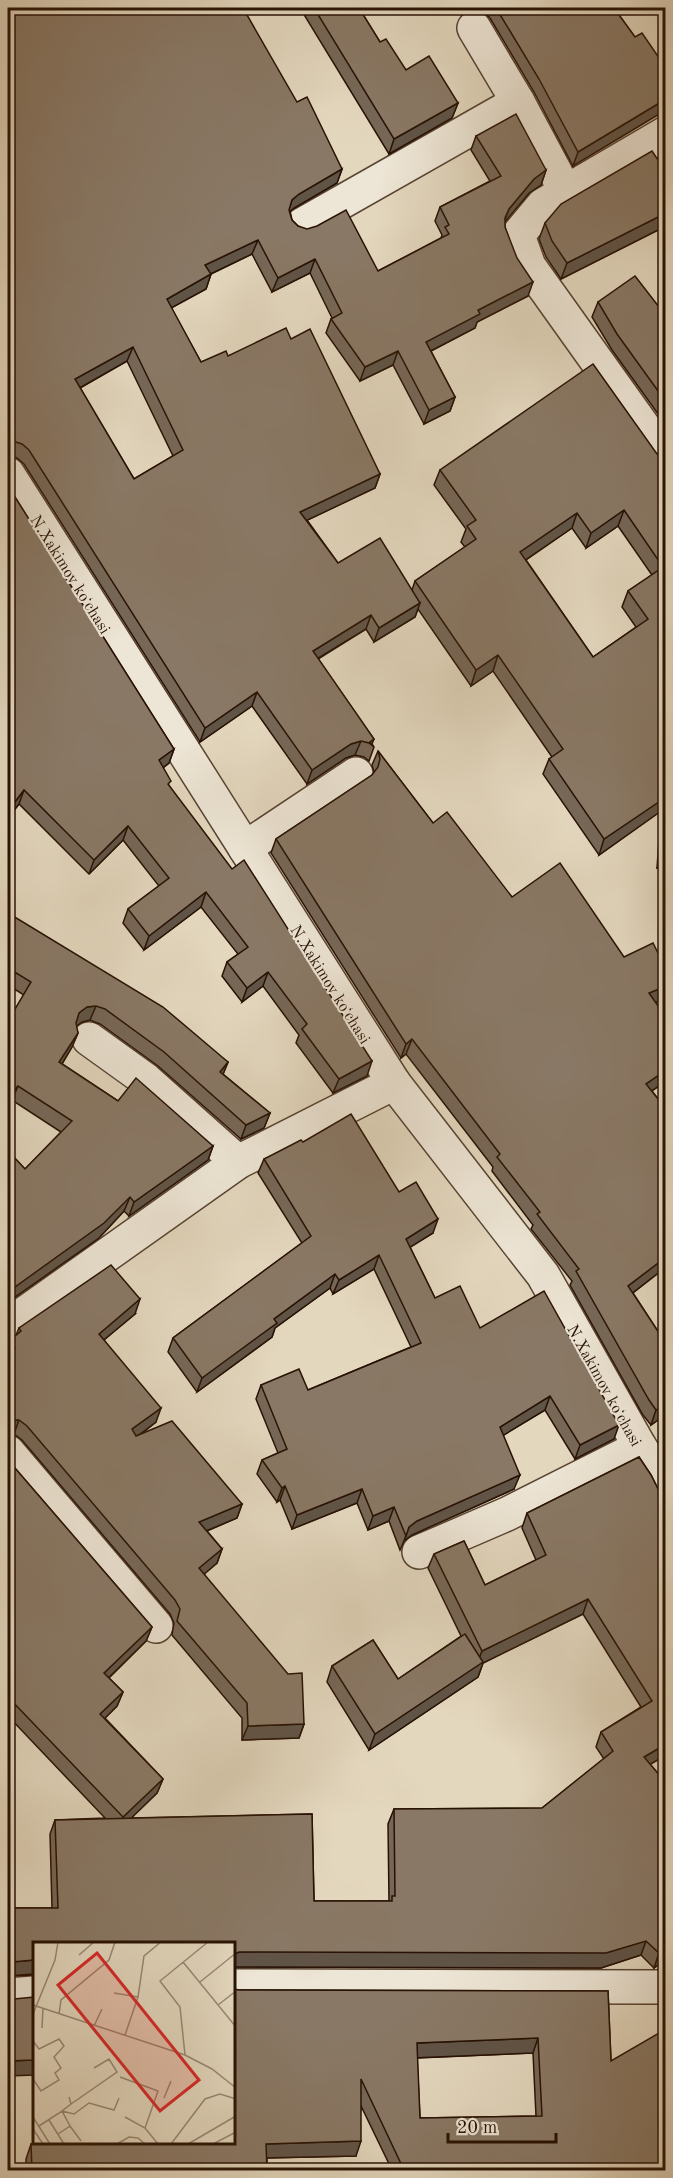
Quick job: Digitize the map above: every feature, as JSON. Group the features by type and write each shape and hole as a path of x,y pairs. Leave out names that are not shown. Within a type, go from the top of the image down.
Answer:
{"street":[{"path":"474,28 518,102 566,192"},
{"path":"303,224 518,102"},
{"path":"666,133 543,205 518,235 529,266 666,458"},
{"name":"N.Xakimov koʻchasi","path":"8,474 394,1083 543,1275 640,1447 666,1487"},
{"path":"245,848 356,774"},
{"path":"89,1039 147,1080 238,1162"},
{"path":"8,1324 238,1162 394,1083"},
{"path":"419,1552 507,1514 640,1447"},
{"path":"8,1452 156,1626"},
{"path":"236,1986 666,1987"},
{"path":"8,1995 33,1993"}],"building":[{"path":"8,8 243,8 297,102 307,97 342,169 292,200 289,210 292,220 298,226 307,229 346,210 378,271 449,234 445,227 449,225 440,207 501,176 476,136 516,114 546,170 534,179 509,209 505,218 505,227 517,258 533,282 478,310 480,314 426,342 455,397 429,410 398,351 365,367 331,319 342,313 315,259 278,278 258,240 205,265 211,274 167,299 201,362 226,351 228,356 286,328 291,339 310,329 380,474 300,512 338,563 380,538 420,603 379,628 371,615 313,651 374,739 370,742 374,747 361,741 351,744 312,770 257,692 205,728 29,450 13,441 8,443 8,361 14,358 8,346 8,97 13,95 8,78","holes":["133,347 183,450 134,479 75,379"]},
{"path":"314,8 359,8 380,42 386,39 406,70 429,56 458,103 394,139"},
{"path":"496,8 614,8 635,37 642,33 666,68 666,99 578,152 539,79"},
{"path":"652,151 666,172 666,213 567,263 552,241 545,223 561,204"},
{"path":"635,276 666,316 666,402 617,334 598,302"},
{"path":"593,364 657,454 666,460 666,715 662,717 666,722 666,797 604,839 549,759 563,749 498,655 476,670 415,581 476,539 467,526 476,520 440,470","holes":["624,510 663,567 628,591 648,619 593,657 520,552 577,513 591,533"]},
{"path":"8,486 174,749 159,760 171,781 168,784 232,869 244,860 372,1061 339,1079 302,1029 307,1024 268,972 247,988 227,962 248,947 206,892 149,936 128,909 169,878 128,826 94,860 24,790 8,811"},
{"path":"378,751 433,823 447,812 512,897 560,863 624,957 653,943 666,969 666,986 649,993 666,1017 666,1070 646,1084 666,1109 666,1257 628,1286 661,1336 666,1333 666,1403 656,1410 576,1271 579,1269 537,1214 540,1212 497,1157 500,1154 412,1039 406,1044 276,839 372,775 380,759"},
{"path":"666,816 666,853 663,853"},
{"path":"8,913 163,1007 228,1062 220,1072 270,1113 246,1125 164,1052 105,1009 96,1006 87,1007 79,1013 76,1023 78,1033 59,1062 118,1101 136,1078 213,1146 134,1202 130,1197 104,1223 8,1292 8,1151 25,1169 72,1121 18,1086 8,1096 8,1021 31,982 8,968"},
{"path":"351,1114 399,1192 416,1182 438,1219 406,1239 435,1298 460,1286 480,1328 544,1291 619,1425 580,1445 550,1396 500,1427 520,1475 417,1521 409,1527 406,1536 394,1507 373,1516 362,1489 297,1515 285,1486 282,1488 262,1460 287,1449 261,1385 299,1369 308,1390 421,1343 379,1255 339,1280 335,1274 274,1319 277,1323 202,1378 173,1338 311,1236 264,1159 301,1140 303,1142"},
{"path":"111,1265 140,1299 99,1334 161,1408 132,1429 136,1436 172,1421 242,1504 199,1522 222,1549 199,1568 288,1674 302,1673 304,1724 248,1726 247,1703 177,1621 180,1609 175,1600 27,1426 19,1420 8,1420 8,1355 15,1348 8,1342 21,1331 19,1328"},
{"path":"639,1457 666,1505 666,1744 644,1757 666,1783 666,1948 659,1953 646,1941 606,1953 236,1953 236,1942 33,1942 33,1960 8,1963 8,1908 58,1908 55,1820 312,1814 314,1901 392,1901 392,1896 395,1896 394,1809 542,1808 613,1751 601,1732 652,1701 588,1599 482,1651 434,1554 464,1541 485,1585 546,1555 527,1513"},
{"path":"8,1460 152,1627 104,1673 123,1692 100,1714 163,1779 123,1817 8,1697 8,1504 11,1501 8,1497"},
{"path":"465,1634 483,1662 375,1734 332,1666 373,1640 398,1679"},
{"path":"236,1989 608,1991 611,2061 666,2029 666,2170 404,2170 361,2079 361,2141 266,2144 267,2170 32,2170 31,2144 236,2145","holes":["538,2038 542,2116 420,2118 417,2043"]},
{"path":"8,1997 14,1999 33,1997 33,2060 8,2061"}]}
